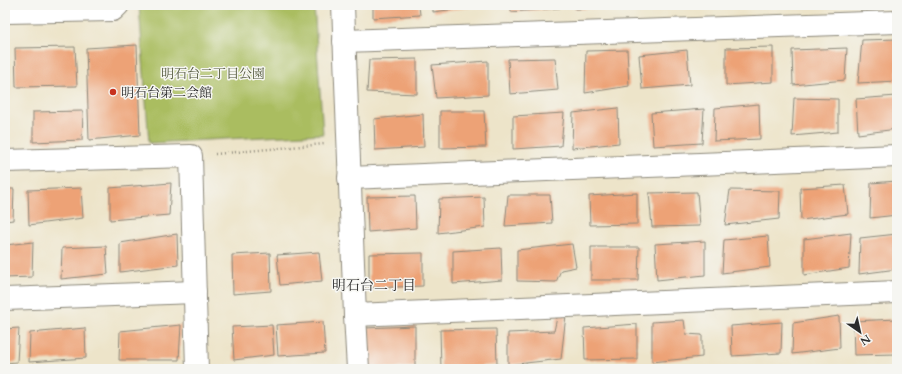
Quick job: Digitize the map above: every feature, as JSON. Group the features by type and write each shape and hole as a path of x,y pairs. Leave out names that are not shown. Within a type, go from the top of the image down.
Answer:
{"street":[{"path":"5,12 113,10 118,5"},
{"path":"343,5 354,315 358,369"},
{"path":"344,41 897,22"},
{"path":"5,161 191,156 197,369"},
{"path":"349,178 897,156"},
{"path":"5,299 195,292"},
{"path":"354,315 897,292"}],"path":[{"path":"191,156 348,142"}],"green space":[{"name":"明石台二丁目公園","path":"139,5 314,5 323,134 149,143"}],"building":[{"path":"373,5 419,5 420,15 373,18"},
{"path":"433,5 479,5 479,6 433,12"},
{"path":"511,5 560,5 560,8 511,12"},
{"path":"575,5 618,5 618,7 575,9"},
{"path":"647,5 691,5 691,6 647,9"},
{"path":"707,5 720,5 720,6 707,7"},
{"path":"897,39 897,81 858,83 862,40"},
{"name":"明石台第二会館","path":"137,45 140,135 89,140 86,48"},
{"path":"75,47 77,86 16,87 15,48"},
{"path":"773,47 773,82 726,85 726,48"},
{"path":"847,48 845,80 793,85 792,50"},
{"path":"627,50 629,86 585,93 586,51"},
{"path":"687,50 690,85 642,89 639,55"},
{"path":"555,58 558,90 510,94 508,59"},
{"path":"417,59 417,94 367,92 369,60"},
{"path":"488,61 488,95 436,98 432,65"},
{"path":"897,96 897,129 858,134 856,99"},
{"path":"794,98 838,99 838,132 792,136"},
{"path":"759,104 760,139 714,141 715,108"},
{"path":"618,108 619,143 572,148 573,113"},
{"path":"704,109 702,143 653,146 651,113"},
{"path":"83,111 82,140 33,142 33,112"},
{"path":"440,111 484,111 486,147 440,148"},
{"path":"564,113 561,146 513,149 513,116"},
{"path":"423,114 424,147 375,150 374,119"},
{"path":"897,181 897,215 870,218 871,183"},
{"path":"171,183 169,215 110,220 110,188"},
{"path":"845,185 848,214 801,220 800,188"},
{"path":"81,188 83,218 29,225 28,190"},
{"path":"5,189 14,189 13,220 5,221"},
{"path":"730,190 780,191 779,219 725,225"},
{"path":"697,192 700,226 652,227 649,193"},
{"path":"637,193 637,224 590,225 589,196"},
{"path":"508,195 550,195 552,223 505,226"},
{"path":"415,196 416,228 368,232 367,197"},
{"path":"484,197 485,227 438,233 439,199"},
{"path":"851,233 849,268 804,275 804,239"},
{"path":"177,234 178,265 120,272 120,243"},
{"path":"897,234 897,269 859,274 860,238"},
{"path":"768,236 770,267 722,273 724,240"},
{"path":"705,241 705,275 657,280 655,244"},
{"path":"33,242 32,277 5,278 5,245"},
{"path":"572,244 576,267 561,270 556,282 517,281 517,250"},
{"path":"106,246 108,274 61,279 62,248"},
{"path":"591,247 639,247 638,280 591,280"},
{"path":"501,248 502,280 453,284 453,251"},
{"path":"319,252 322,281 280,285 277,255"},
{"path":"270,253 271,291 233,294 232,255"},
{"path":"423,253 423,286 369,288 369,254"},
{"path":"558,313 566,315 561,359 508,365 508,333 554,331"},
{"path":"839,316 840,348 792,354 793,323"},
{"path":"897,319 897,354 854,355 853,321"},
{"path":"684,320 686,334 702,335 702,357 652,362 652,322"},
{"path":"323,322 325,353 278,356 276,325"},
{"path":"782,322 781,353 732,356 731,326"},
{"path":"637,324 637,359 585,360 584,328"},
{"path":"181,325 179,360 119,360 120,331"},
{"path":"272,325 274,355 234,360 232,327"},
{"path":"415,326 415,367 364,369 365,328"},
{"path":"19,328 17,362 5,363 5,329"},
{"path":"85,328 86,358 29,362 30,333"},
{"path":"496,329 497,365 441,369 440,330"}],"place":[{"name":"明石台第二会館","path":"113,92"}],"district":[{"name":"明石台二丁目","path":"374,285"}]}
